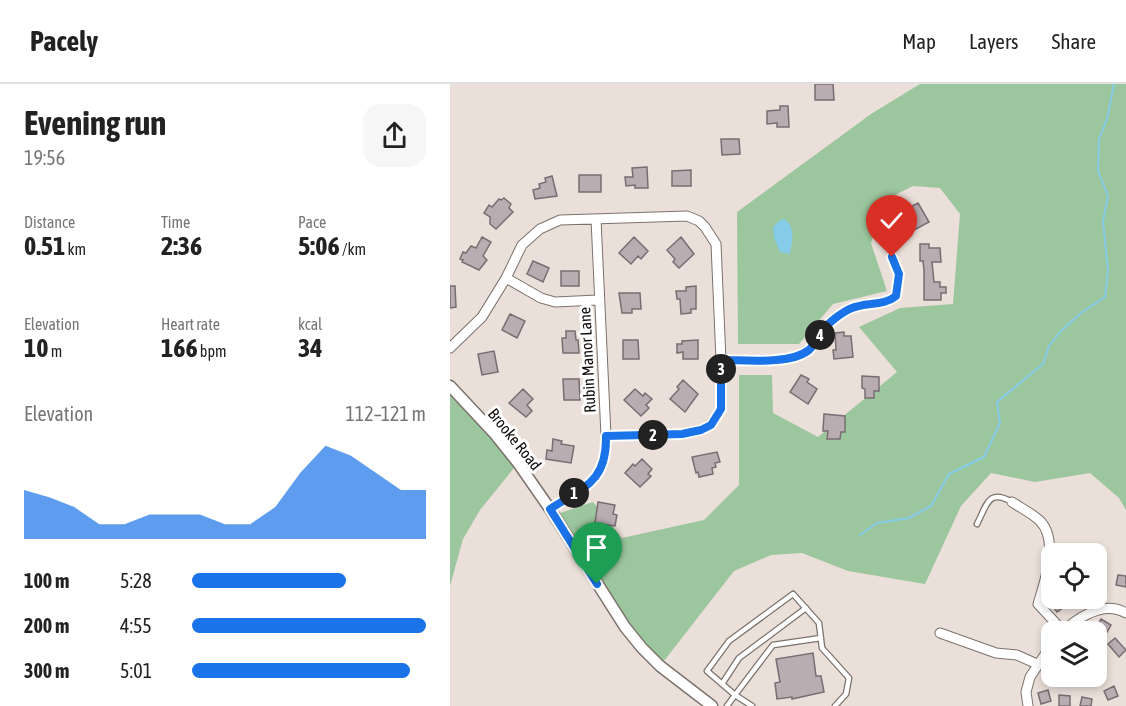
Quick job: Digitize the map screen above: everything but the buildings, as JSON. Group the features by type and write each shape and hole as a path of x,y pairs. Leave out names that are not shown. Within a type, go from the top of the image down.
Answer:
{"street":[{"path":"450,348 482,317 506,279 522,245 540,229 560,220 687,216 699,221 716,244 721,409 711,425 701,430 682,434 606,436"},
{"name":"Rubin Manor Lane","path":"550,509 593,481 604,460 606,436 596,219"},
{"path":"721,360 783,359 800,356 811,349 824,328 852,308 883,303 896,296 899,274 892,257"},
{"path":"506,279 540,298 555,302 598,300"},
{"name":"Brooke Road","path":"450,386 494,433 550,509 625,627 642,648 660,666 712,706"},
{"path":"1012,502 1041,521 1048,534 1049,570 1038,604 1054,621"},
{"path":"1076,621 1083,615 1105,608 1116,608 1126,613"},
{"path":"940,633 996,653 1017,655 1038,664"},
{"path":"1028,706 1026,692 1030,677 1041,660"}],"lane":[{"path":"977,524 989,501 995,496 1001,495 1012,502"},
{"path":"752,706 707,671 729,641 793,594 819,623 822,648 849,678 846,693 835,706"},
{"path":"722,684 739,658 806,608"},
{"path":"727,706 773,645 820,638"}],"green space":[{"path":"920,84 1126,84 1126,510 1119,498 1090,473 1035,482 991,473 961,506 925,584 848,571 802,553 771,555 734,571 660,666 642,648 554,515 593,502 622,538 704,520 739,485 739,375 772,375 773,413 818,437 897,372 859,327 900,308 953,304 960,214 940,188 913,186 883,201 871,243 887,291 833,304 799,344 738,344 737,212 871,114"},
{"path":"450,388 518,463 480,510 463,539 450,586"}],"water":[{"path":"785,219 792,231 790,254 780,252 774,238 773,227 780,220"}],"waterway":[{"path":"860,535 877,523 909,518 931,506 949,474 984,457 1000,423 997,402 1043,364 1049,346 1061,331 1081,313 1105,297 1108,271 1103,221 1108,196 1098,171 1099,139 1107,119 1114,84"}],"route":[{"path":"597,584 550,509 593,481 604,460 606,436 682,434 701,430 711,425 721,409 721,360 783,359 800,356 811,349 824,328 852,308 883,303 896,296 899,274 892,257"}]}
